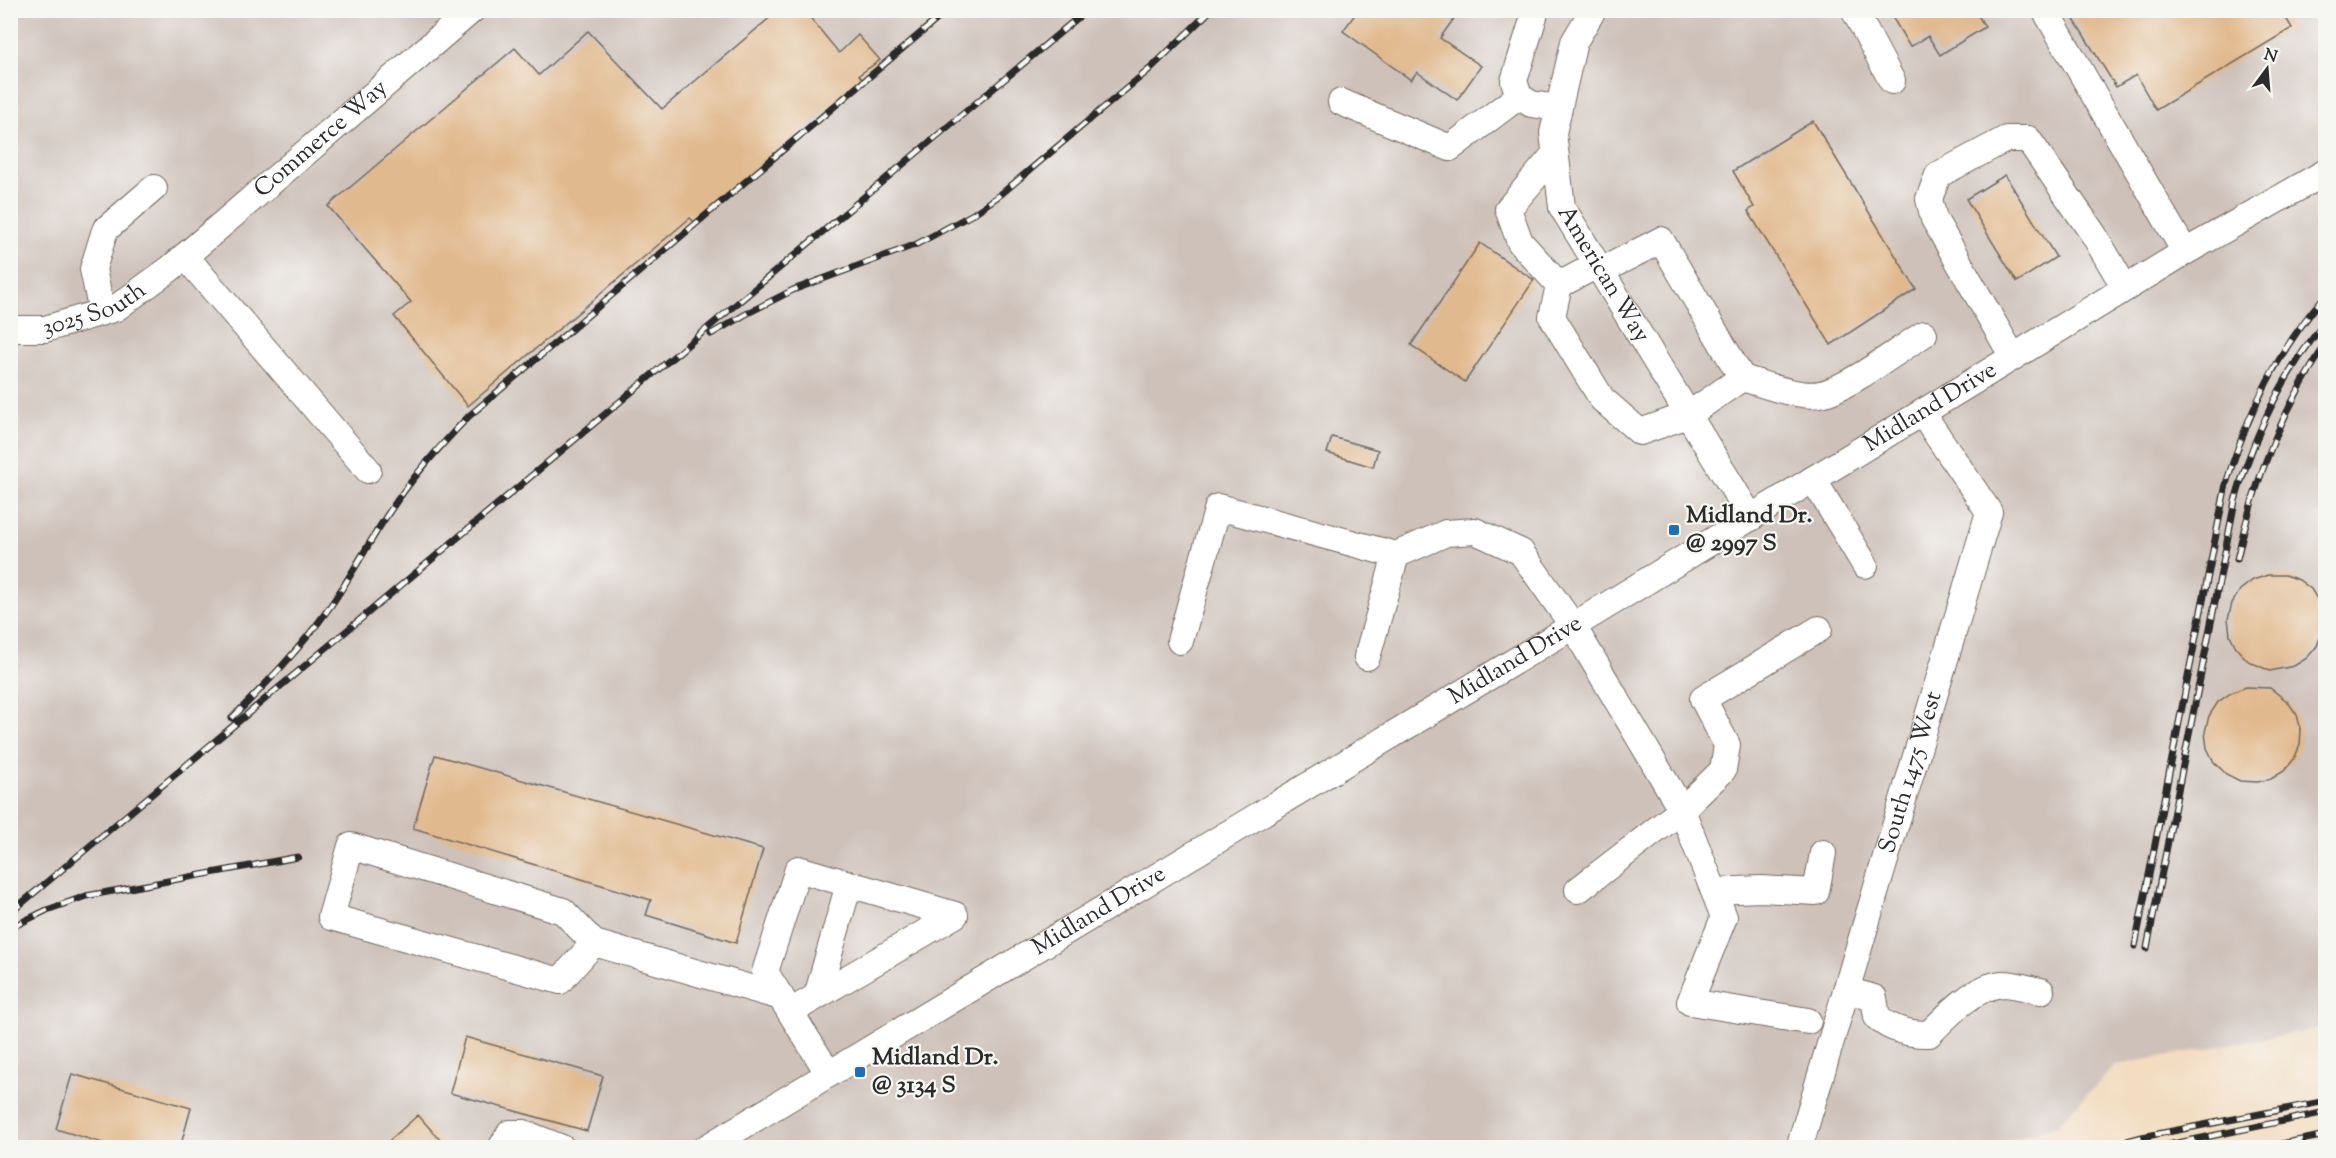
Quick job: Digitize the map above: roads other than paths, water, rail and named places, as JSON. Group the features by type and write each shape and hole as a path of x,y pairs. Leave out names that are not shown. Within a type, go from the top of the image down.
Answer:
{"street":[{"name":"Commerce Way","path":"178,262 472,10"},
{"path":"1536,10 1514,81 1519,96 1531,104 1558,108"},
{"name":"American Way","path":"1593,10 1574,42 1553,133 1562,207 1751,518"},
{"path":"1854,10 1892,81"},
{"path":"2045,10 2185,252"},
{"path":"1341,102 1450,148 1519,96"},
{"path":"2013,357 1934,219 1929,199 1938,176 2006,139 2028,139 2094,235 2126,288"},
{"path":"1555,154 1509,208 1520,242 1559,285"},
{"name":"Midland Drive","path":"706,1148 1573,626 2185,252 2325,172"},
{"path":"102,312 93,269 105,230 154,188"},
{"path":"1559,285 1661,240 1742,378 1797,392 1820,394 1847,383 1924,334"},
{"name":"3025 South","path":"10,329 45,329 116,308 178,262"},
{"path":"178,262 368,470"},
{"path":"1559,285 1552,317 1602,399 1640,432 1688,415 1742,378"},
{"name":"South 1475 West","path":"1798,1148 1989,512 1922,413"},
{"path":"1813,479 1865,565"},
{"path":"1180,641 1218,507 1396,555 1446,533 1475,531 1521,552 1573,626 1682,810 1724,917 1690,1002 1808,1021"},
{"path":"1367,657 1396,555"},
{"path":"1578,890 1682,810 1723,770 1727,745 1703,699 1819,629"},
{"path":"594,943 560,981 331,917 351,846 563,911 594,943 785,1004 817,996 955,915 798,869 765,972 785,1004 829,1074"},
{"path":"1714,891 1761,889 1816,892 1823,853"},
{"path":"817,996 849,884"},
{"path":"1846,990 1874,998 1877,1017 1887,1025 1922,1034 1929,1034 1948,1014 1974,995 1991,987 2004,984 2041,991"},
{"path":"501,1148 510,1133 524,1133 562,1148"}],"railway":[{"path":"232,718 283,665 318,623 399,498 427,462 469,416 948,10"},
{"path":"10,913 1087,10"},
{"path":"711,334 793,290 917,244 973,214 1000,195 1151,68 1211,10"},
{"path":"2135,946 2226,484 2254,408 2278,361 2308,316 2326,295"},
{"path":"2147,948 2235,501 2251,452 2271,406 2296,362 2326,321"},
{"path":"2237,559 2252,501 2271,447 2296,395 2326,344"},
{"path":"10,928 47,910 86,896 298,857"},
{"path":"2101,1148 2142,1137 2326,1101"},
{"path":"2154,1148 2326,1112"},
{"path":"2261,1148 2326,1135"}],"place":[{"name":"Midland Dr. @ 2997 S","path":"1674,530"},
{"name":"Midland Dr. @ 3134 S","path":"860,1072"}]}
